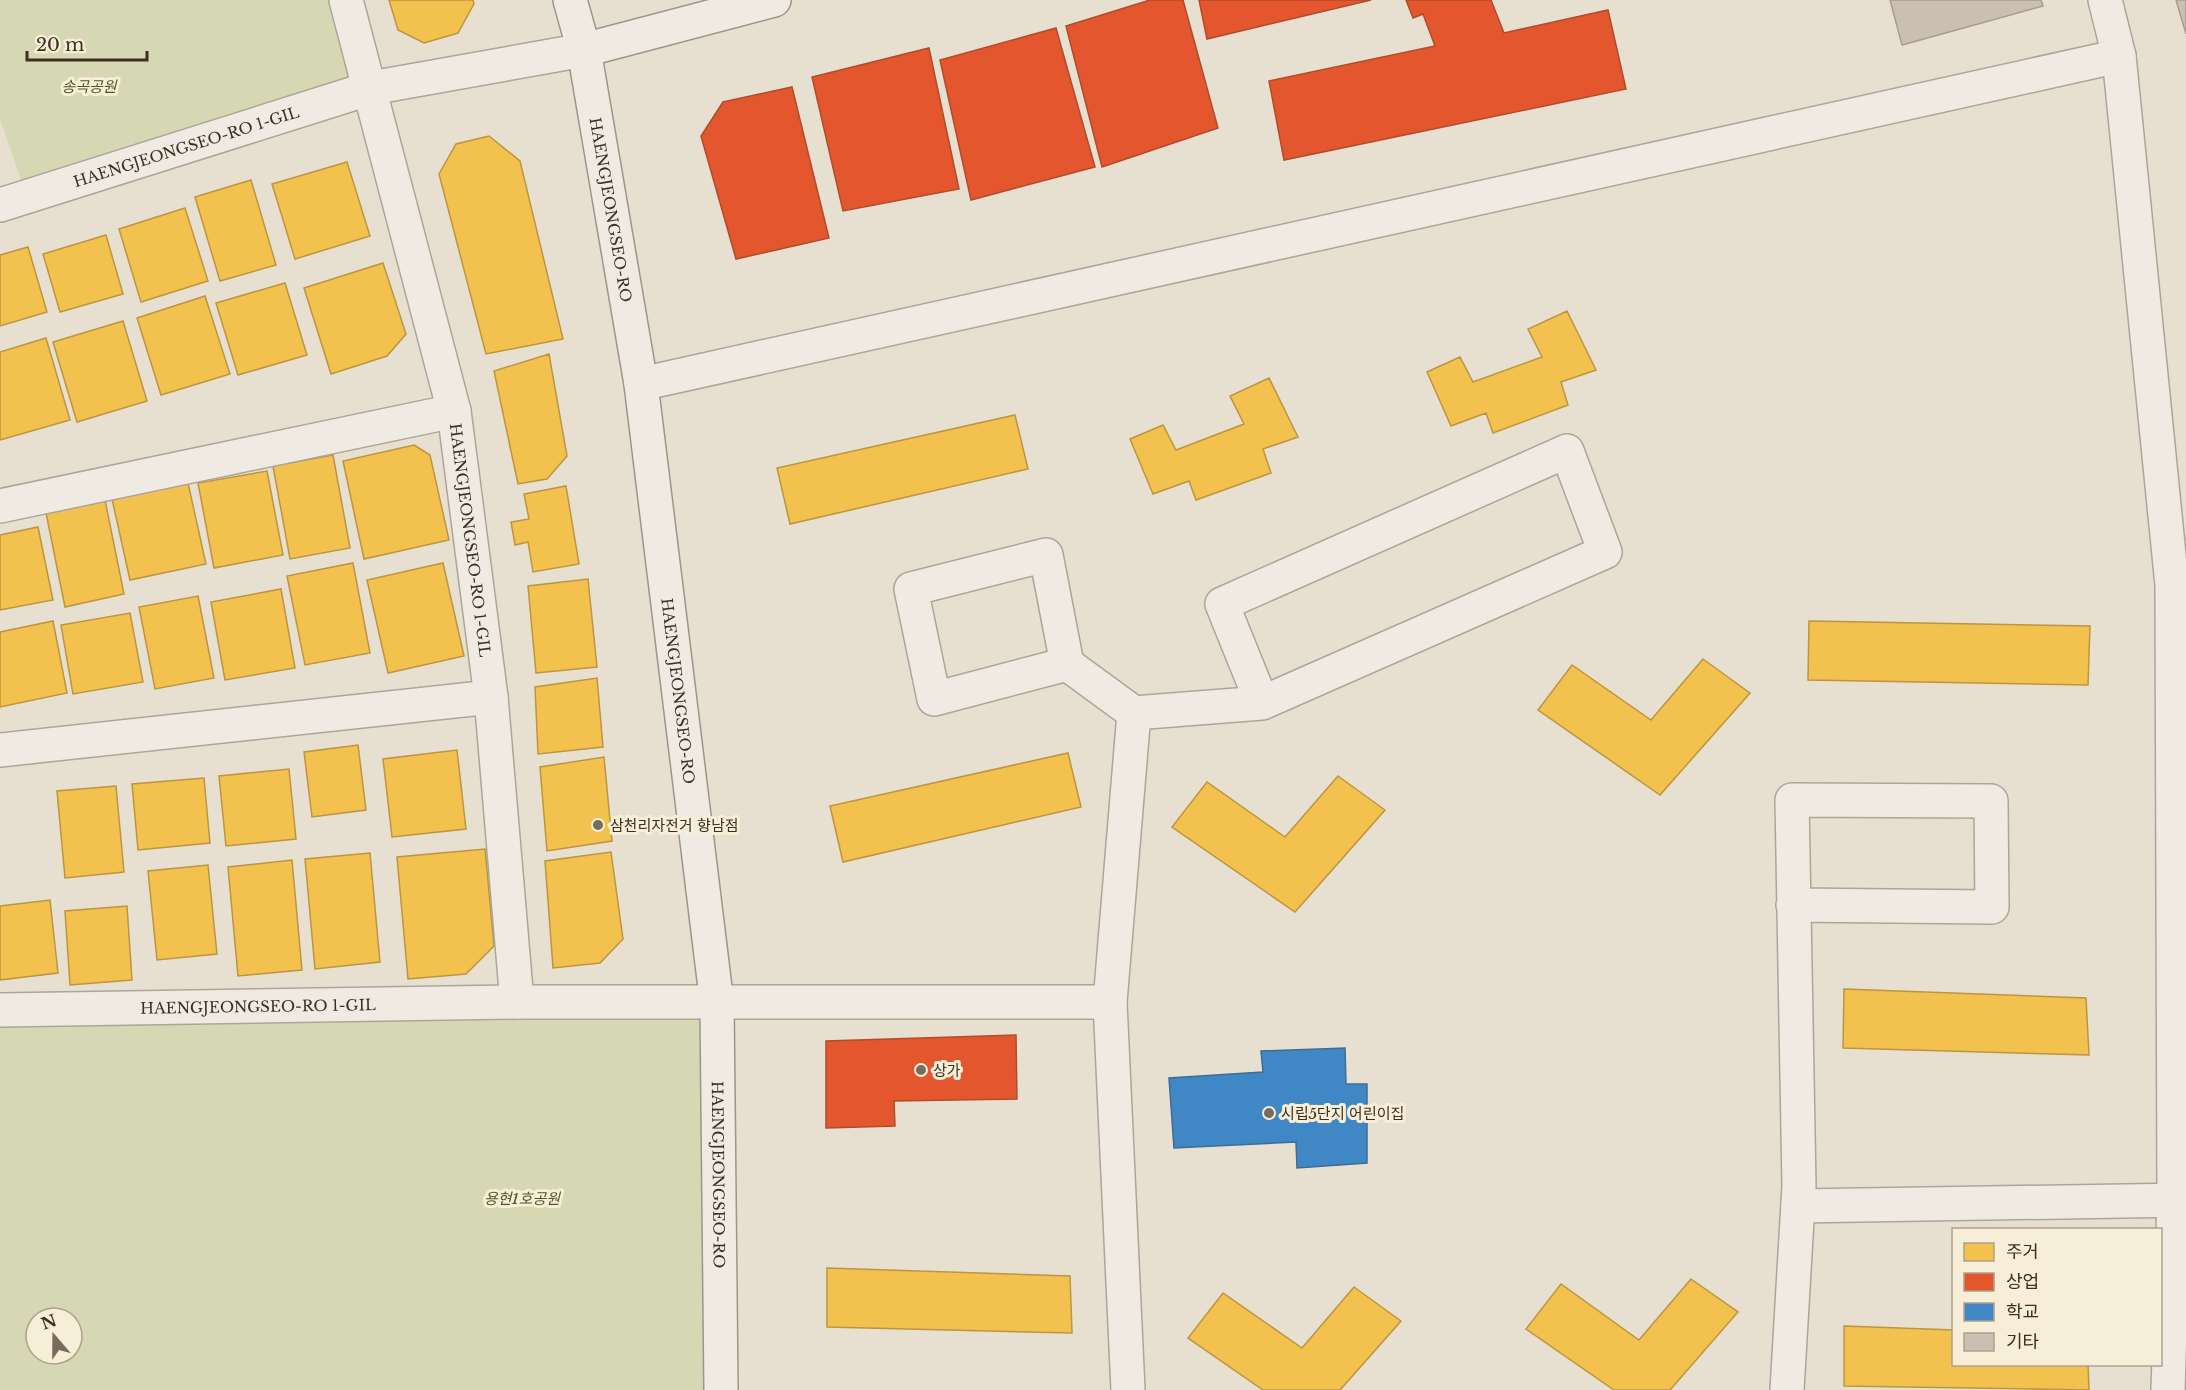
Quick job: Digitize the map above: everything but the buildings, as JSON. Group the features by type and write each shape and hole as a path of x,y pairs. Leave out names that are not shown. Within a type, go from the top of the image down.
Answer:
{"street":[{"name":"HAENGJEONGSEO-RO 1-GIL","path":"346,0 371,88 454,411 491,697 517,1002"},
{"name":"HAENGJEONGSEO-RO","path":"570,0 584,50 641,384 717,1004 721,1390"},
{"name":"HAENGJEONGSEO-RO 1-GIL","path":"0,205 371,88 584,50 774,0"},
{"path":"2105,0 2119,56 2172,585 2180,1200 2169,1390"},
{"path":"641,384 2119,56"},
{"path":"0,506 454,411"},
{"path":"1067,664 934,699 911,589 1046,555 1067,664 1134,713 1262,703 1605,552 1567,451 1222,604 1262,703"},
{"path":"0,750 491,697"},
{"path":"1128,1390 1110,1002 1134,713"},
{"path":"1787,1390 1798,1206 1793,904 1792,800 1991,801 1992,907 1793,904"},
{"name":"HAENGJEONGSEO-RO 1-GIL","path":"0,1010 517,1002 717,1004 1110,1002"},
{"path":"1798,1206 2180,1200"}],"green space":[{"name":"송곡공원","path":"0,0 346,0 371,88 27,197 0,119"},
{"name":"용현1호공원","path":"717,1004 713,1390 0,1390 0,1021"}],"place":[{"name":"삼천리자전거 향남점","path":"598,825"},
{"name":"상가","path":"921,1070"},
{"name":"시립5단지 어린이집","path":"1269,1113"}]}
